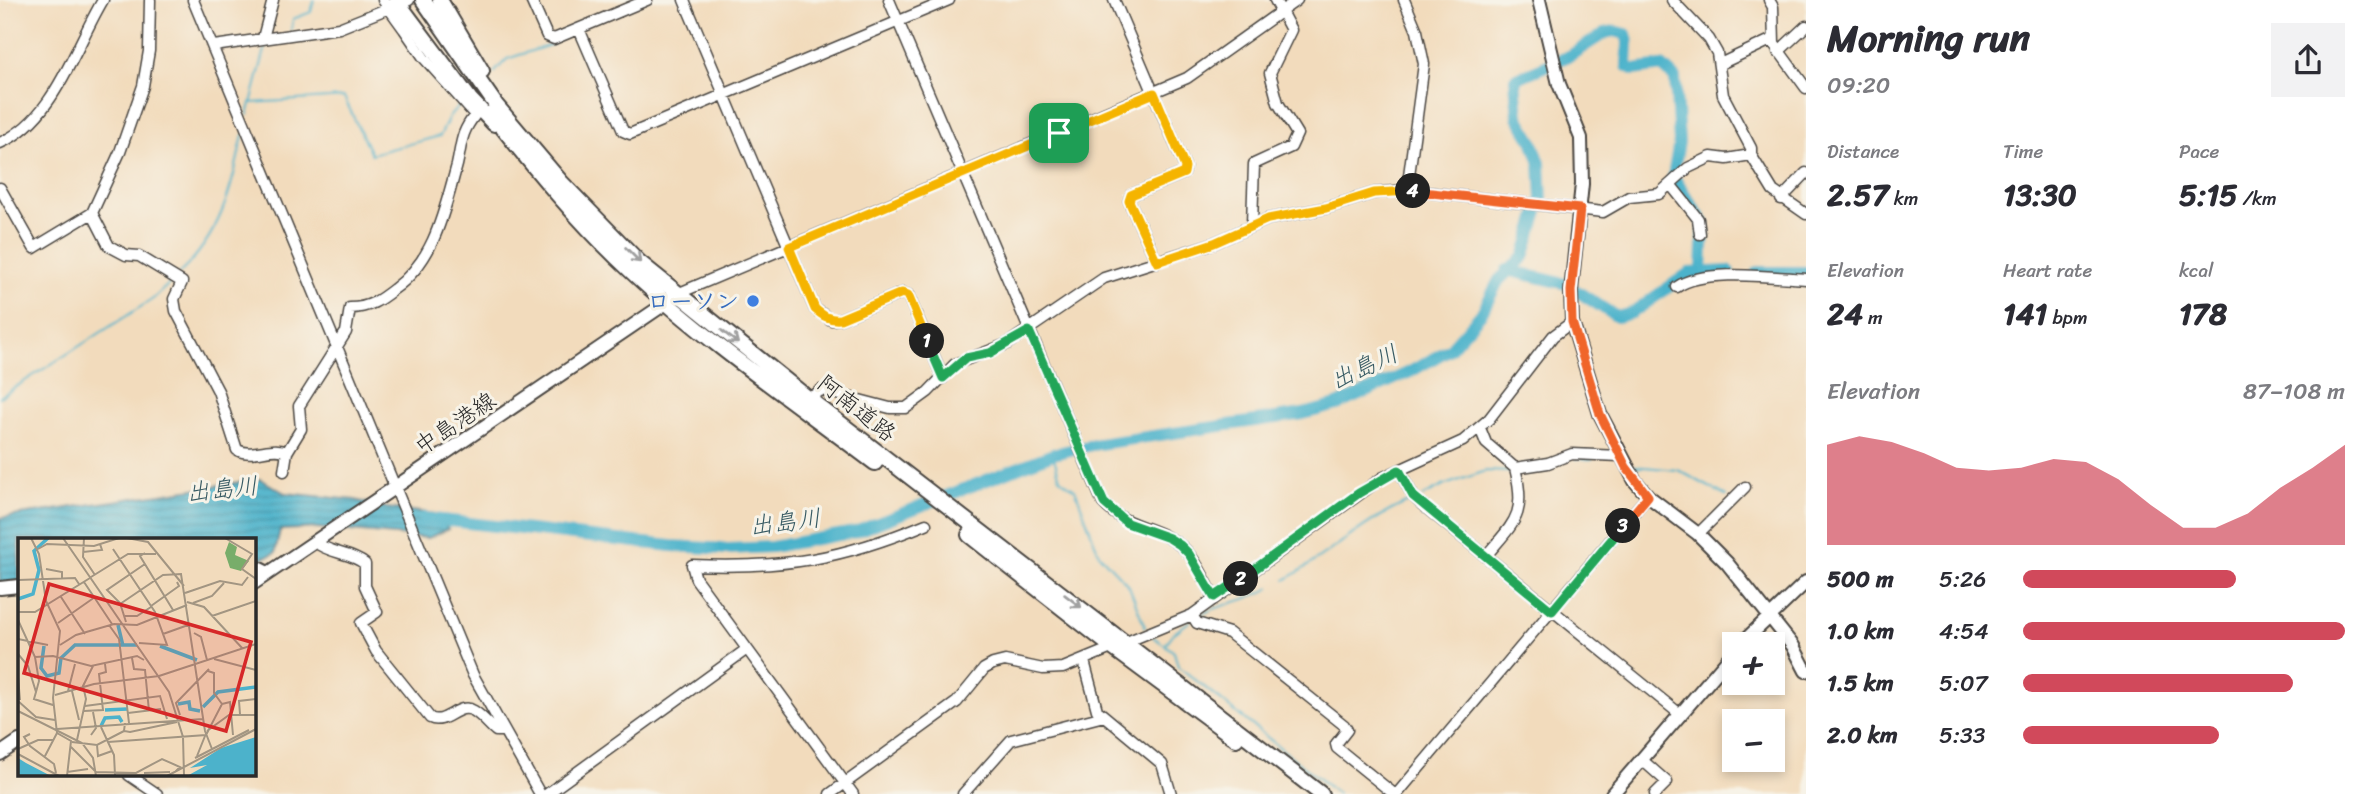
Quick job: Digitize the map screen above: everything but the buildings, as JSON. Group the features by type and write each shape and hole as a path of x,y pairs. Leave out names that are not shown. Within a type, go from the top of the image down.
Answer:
{"highway":[{"name":"阿南道路","path":"423,0 474,83"},
{"path":"440,0 532,156"},
{"name":"阿南道路","path":"398,2 474,83 629,270 672,298 809,399 914,487"},
{"path":"398,2 407,25 470,99 532,156"},
{"name":"阿南道路","path":"672,298 954,518 1113,648 1306,794"},
{"name":"阿南道路","path":"954,518 1128,643 1321,794"}],"main road":[{"path":"1539,0 1553,62 1581,138 1580,209 1572,285 1572,322 1600,414 1620,456 1648,496 1698,534 1727,563 1793,646 1806,671"},
{"name":"中島港線","path":"256,582 397,488 672,298"},
{"path":"256,567 268,573"},
{"path":"1754,632 1806,582"},
{"path":"0,588 18,586"},
{"path":"1612,794 1722,666"},
{"path":"0,754 18,742"}],"street":[{"path":"0,143 12,138 50,99 103,0"},
{"path":"0,188 34,248 92,213 120,152 143,86 149,51 150,0"},
{"path":"193,0 397,488 472,675 540,794"},
{"path":"266,38 273,0"},
{"path":"531,0 547,36 554,39 580,31 647,0"},
{"path":"684,0 815,309 831,320 902,293 908,295 943,378"},
{"path":"889,0 1104,503 1113,515 1180,545 1189,554 1214,597"},
{"path":"580,31 623,131 630,134 949,0"},
{"path":"1114,0 1185,167 1184,173 1131,195 1129,201 1157,262"},
{"path":"1252,224 1254,164 1290,147 1297,134 1278,103 1270,73 1290,36 1275,0"},
{"path":"672,298 1197,74 1297,0"},
{"path":"1404,0 1417,31 1424,64 1407,190"},
{"path":"1672,0 1709,39 1720,64 1723,96 1751,148 1751,155 1781,199 1806,214"},
{"path":"1769,0 1774,22 1773,39 1778,52 1806,88"},
{"path":"214,46 340,28 398,2"},
{"path":"284,471 287,452 301,429 299,406 346,332 351,308 365,308 403,283 431,247 458,160 460,137 475,115 424,58 407,25"},
{"path":"1778,52 1806,26"},
{"path":"1720,64 1773,39"},
{"path":"809,399 821,390 898,410 906,408 966,358 990,353 1029,331 1090,286 1214,243 1252,224 1306,210 1326,208 1374,193 1407,190 1609,210 1629,197 1659,194 1673,181 1711,157 1727,159 1751,155"},
{"path":"1781,199 1806,173"},
{"path":"1673,181 1698,219 1700,234"},
{"path":"92,213 109,246 126,255 139,256 178,279 174,299 176,310 218,391 237,450 260,452 278,448 287,452"},
{"path":"1677,287 1703,276 1806,279"},
{"path":"830,794 957,702 984,669 993,664 1005,662 1043,669 1084,661 1192,615 1359,493 1399,470 1446,450 1480,428 1553,336 1572,322"},
{"path":"1480,428 1486,443 1515,468 1519,516 1486,556"},
{"path":"1515,468 1548,463 1572,454 1620,456"},
{"path":"1399,470 1413,496 1681,715"},
{"path":"1698,534 1745,487"},
{"path":"1192,615 1197,623 1229,633 1344,725 1347,730 1336,744 1337,748 1396,794 1648,496"},
{"path":"853,794 696,579 692,565 764,566 803,562 884,542 926,524"},
{"path":"315,542 324,549 358,558 365,564 365,586 377,612 361,622 376,651 430,718 442,720 465,708 472,710 496,731 502,731"},
{"path":"547,794 747,649"},
{"path":"1084,661 1097,709 1162,764 1171,794"},
{"path":"963,794 1011,740 1104,716"},
{"path":"1641,759 1667,782 1655,794"},
{"path":"130,776 157,794"}],"water":[{"path":"260,479 285,493 355,500 387,508 436,514 448,529 428,538 317,528 280,530 275,553 256,561 256,538 18,538 18,582 0,584 0,518"}],"waterway":[{"path":"291,30 293,19 311,12 314,0"},
{"name":"出島川","path":"424,518 671,546 728,549 772,547 855,532 1053,454 1092,445 1303,414 1337,405 1410,372 1450,349 1481,314 1499,280 1524,257 1542,199 1540,163 1532,140 1518,117 1515,79 1571,55 1605,33 1614,31 1626,34 1627,66 1634,70 1662,66 1675,78 1679,142 1673,176 1704,223 1702,271"},
{"path":"248,115 267,42"},
{"path":"494,73 507,59 553,44"},
{"path":"251,103 344,97 371,154 440,136 449,117 460,105"},
{"path":"179,274 194,259 223,210 243,135"},
{"name":"出島川","path":"1507,270 1566,284 1617,317 1632,313 1689,273 1729,271"},
{"name":"出島川","path":"1757,272 1806,272"},
{"path":"0,397 153,299 173,280"},
{"path":"1053,454 1060,479 1075,489 1099,554 1129,586 1145,627"},
{"path":"1577,459 1592,459"},
{"path":"1633,466 1678,470 1726,496"},
{"path":"1422,497 1445,485 1486,471 1513,472"},
{"path":"1285,580 1362,528 1411,501"},
{"path":"1200,615 1270,588"},
{"path":"1153,637 1165,645 1173,634 1190,621"},
{"path":"1165,645 1174,652 1178,666 1338,794"}],"place":[{"name":"ローソン","path":"753,301"}],"route":[{"path":"1154,93 1185,167 1184,173 1131,195 1129,201 1157,262 1214,243 1252,224 1306,210 1326,208 1374,193 1407,190 1580,209 1571,291 1572,322 1600,414 1626,467 1648,496 1552,611 1413,496 1399,470 1359,493 1214,597 1189,554 1180,545 1169,538 1127,523 1113,515 1104,503 1029,331 990,353 966,358 955,364 943,378 908,295 902,293 840,319 831,320 815,309 789,247 1059,133 1154,93"}]}
